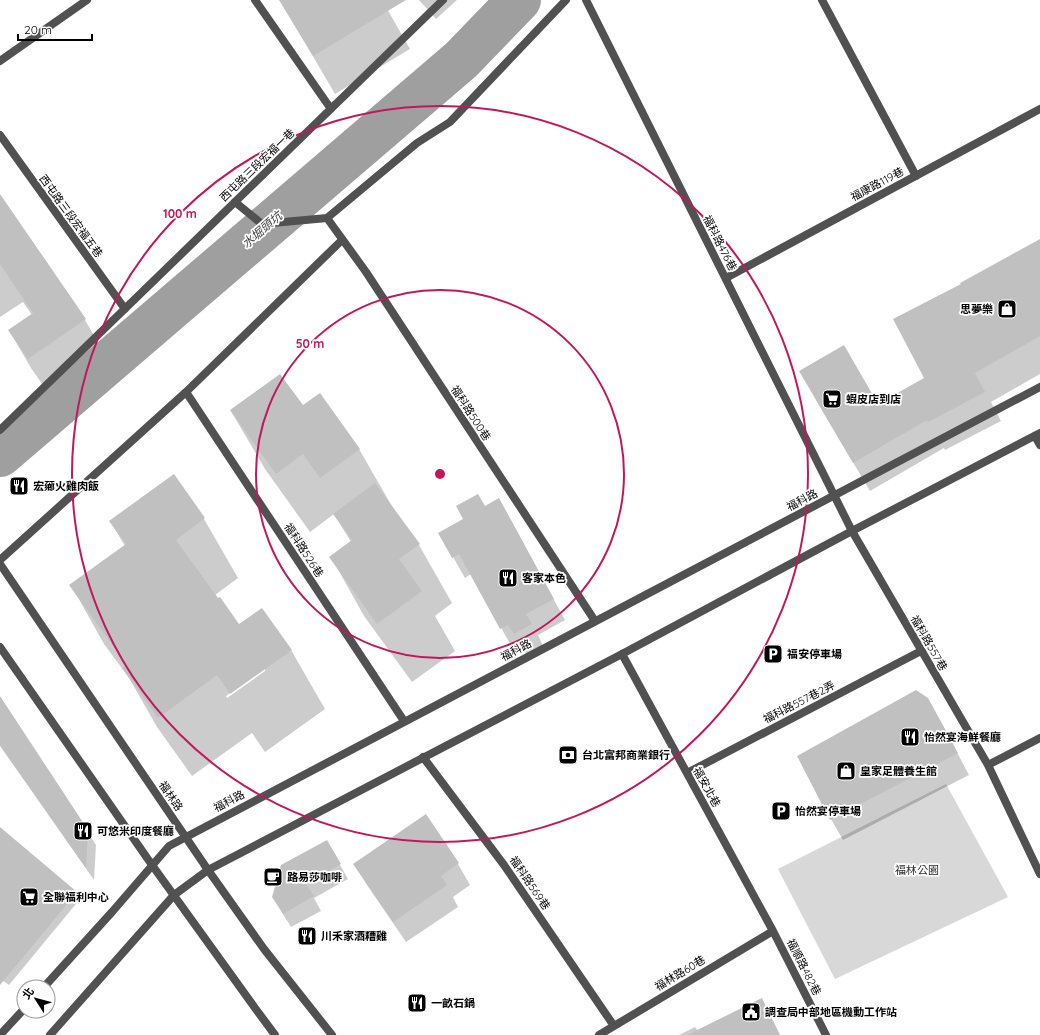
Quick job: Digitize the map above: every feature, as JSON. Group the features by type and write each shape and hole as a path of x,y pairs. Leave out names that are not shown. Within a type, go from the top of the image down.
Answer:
{"street":[{"path":"0,61 87,0"},
{"path":"255,0 331,108"},
{"name":"西屯路三段宏福一巷","path":"0,430 443,0"},
{"path":"235,202 262,224 327,218 417,143 450,122 566,0"},
{"name":"福科路476巷","path":"586,0 852,531"},
{"path":"822,0 916,176"},
{"name":"福康路119巷","path":"726,278 1040,109"},
{"name":"西屯路三段宏福五巷","path":"0,135 125,309"},
{"name":"福科路500巷","path":"327,218 366,272 595,621"},
{"path":"0,560 186,392 342,240"},
{"name":"福科路","path":"51,979 169,846 1040,387"},
{"name":"福科路526巷","path":"186,392 404,721"},
{"path":"50,1035 174,895 208,870 622,654 1037,434 1040,445"},
{"name":"福科路557巷","path":"852,531 988,765 1040,874"},
{"name":"福林路","path":"0,564 208,870 264,949 332,1035"},
{"path":"0,647 152,865 275,1035"},
{"name":"福科路557巷2弄","path":"687,773 921,651"},
{"name":"福安北巷","path":"622,654 773,931"},
{"path":"988,765 1040,738"},
{"name":"福科路569巷","path":"422,757 504,864 614,1026"},
{"name":"福林路60巷","path":"599,1035 773,931"},
{"name":"福順路482巷","path":"773,931 826,1035"},
{"path":"0,1035 16,1018"}],"green space":[{"name":"福林公園","path":"946,784 1008,897 835,979 778,869"}],"building":[{"path":"279,0 406,0 313,56"},
{"path":"0,194 86,319 28,359 8,330 33,313 0,264"},
{"path":"1040,239 1040,336 975,373 985,392 928,422 927,420 853,463 799,371 844,345 878,404 924,378 893,319 961,284 960,283"},
{"path":"280,374 303,405 320,393 360,449 320,478 303,454 276,474 230,410"},
{"path":"174,474 205,518 176,540 239,624 262,608 292,650 230,694 217,675 158,718 122,668 127,665 69,585 126,544 109,521"},
{"path":"375,483 420,544 399,559 422,591 377,624 329,557 352,540 333,514"},
{"name":"客家本色","path":"478,494 485,506 499,498 554,599 526,614 532,624 514,634 508,625 500,629 459,554 452,558 438,533 463,519 456,506"},
{"path":"916,690 928,698 958,753 830,820 797,756"},
{"path":"0,696 88,830 86,868 0,745"},
{"path":"426,814 459,863 441,876 447,885 393,922 353,864"},
{"path":"0,827 77,892 0,985"},
{"path":"327,840 341,864 306,884 314,896 283,914 272,897 281,865"},
{"name":"調查局中部地區機動工作站","path":"762,998 780,1035 687,1035"}],"waterway":[{"name":"水堀頭坑","path":"0,455 461,60 519,0"}],"place":[{"name":"思夢樂","path":"1007,309"},
{"name":"蝦皮店到店","path":"832,399"},
{"name":"宏薌火雞肉飯","path":"19,486"},
{"name":"客家本色","path":"508,578"},
{"name":"福安停車場","path":"773,654"},
{"name":"怡然宴海鮮餐廳","path":"910,737"},
{"name":"台北富邦商業銀行","path":"568,755"},
{"name":"皇家足體養生館","path":"846,771"},
{"name":"怡然宴停車場","path":"781,811"},
{"name":"可悠米印度餐廳","path":"83,831"},
{"name":"路易莎咖啡","path":"273,877"},
{"name":"全聯福利中心","path":"29,897"},
{"name":"川禾家酒糟雞","path":"307,936"},
{"name":"一畝石鍋","path":"417,1003"},
{"name":"調查局中部地區機動工作站","path":"751,1012"}]}
